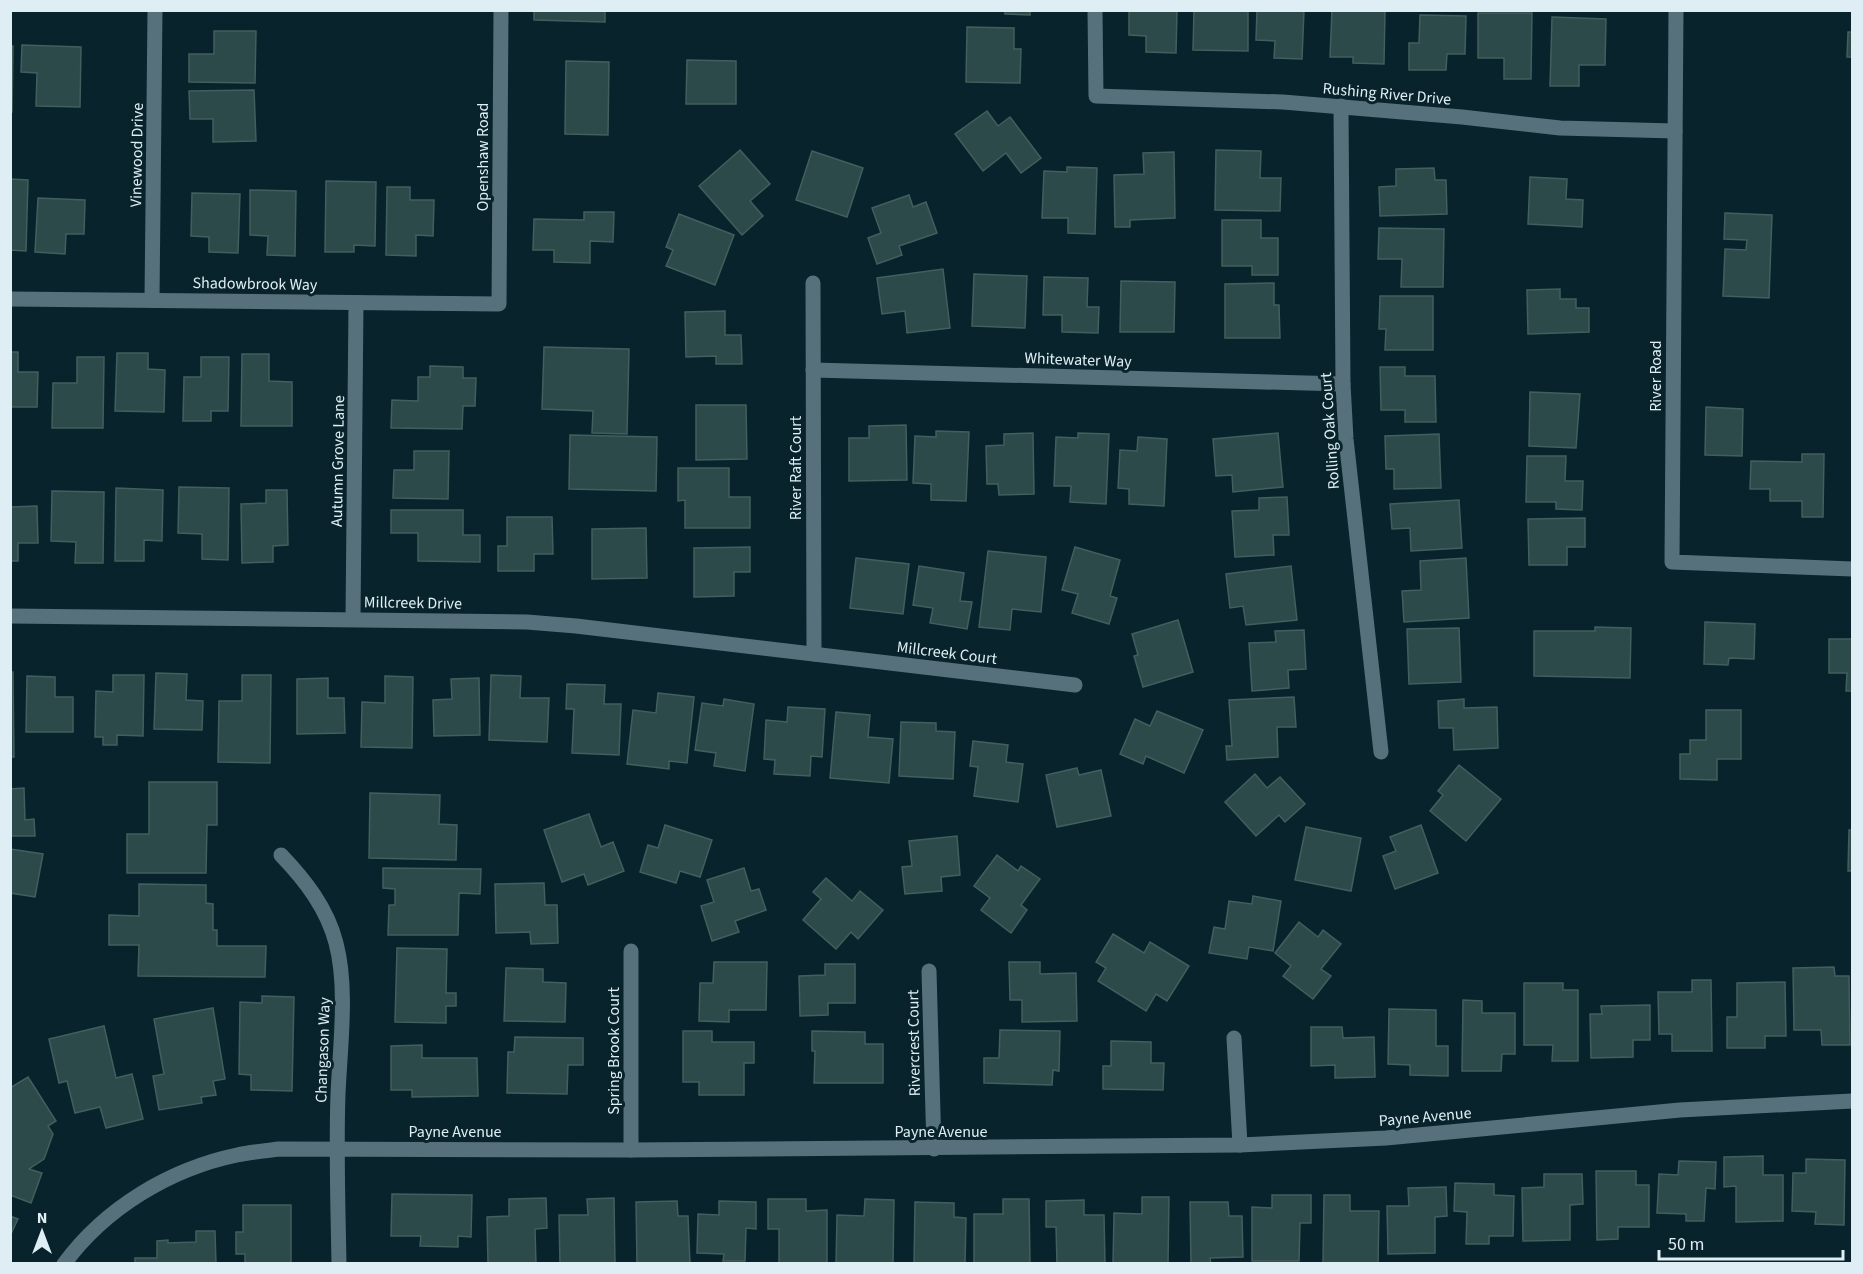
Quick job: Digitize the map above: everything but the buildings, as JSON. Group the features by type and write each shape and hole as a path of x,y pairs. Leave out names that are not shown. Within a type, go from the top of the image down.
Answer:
{"street":[{"name":"Vinewood Drive","path":"152,300 155,10"},
{"name":"Openshaw Road","path":"499,304 501,10"},
{"name":"Rushing River Drive","path":"1095,10 1096,96 1341,106 1560,128 1675,131"},
{"name":"River Road","path":"1676,10 1672,562 1852,569"},
{"name":"Rolling Oak Court","path":"1341,106 1342,384 1346,439 1381,752"},
{"name":"River Raft Court","path":"813,283 814,654"},
{"name":"Shadowbrook Way","path":"10,299 499,304"},
{"name":"Autumn Grove Lane","path":"353,619 356,303"},
{"name":"Whitewater Way","path":"813,370 1342,384"},
{"name":"Millcreek Drive","path":"10,616 527,622 814,654"},
{"name":"Millcreek Court","path":"814,654 1075,685"},
{"name":"Changason Way","path":"281,855 304,879 323,908 336,941 342,973 336,1149 339,1263"},
{"name":"Spring Brook Court","path":"631,951 631,1150"},
{"name":"Rivercrest Court","path":"930,971 934,1149"},
{"path":"1234,1038 1240,1145"},
{"name":"Payne Avenue","path":"64,1263 100,1224 133,1198 165,1180 203,1164 238,1155 279,1149 934,1149 1240,1145 1386,1138 1680,1110 1852,1101"}]}
